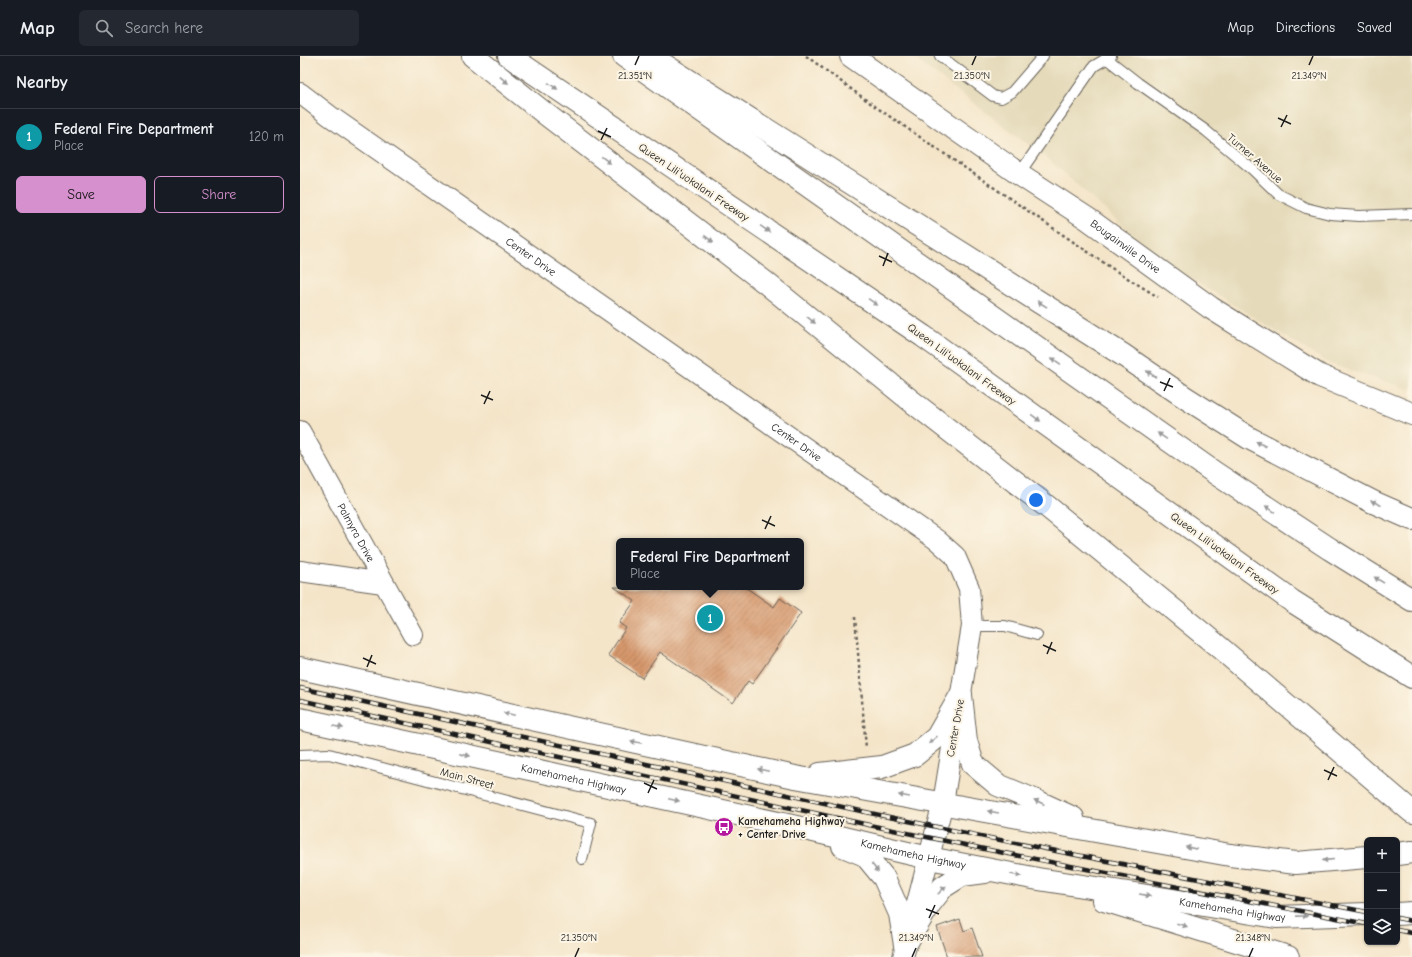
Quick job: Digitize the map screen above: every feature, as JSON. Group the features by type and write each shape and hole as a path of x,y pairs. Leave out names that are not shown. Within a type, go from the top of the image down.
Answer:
{"main road":[{"path":"473,56 543,112 766,283 910,400 1049,508 1219,647 1412,812"},
{"name":"Queen Liliʻuokalani Freeway","path":"509,56 923,336 1292,601 1412,676"},
{"path":"624,56 1215,473 1330,549 1412,600"},
{"path":"650,56 1123,355 1186,398 1249,438 1374,502 1412,519"},
{"name":"Bougainville Drive","path":"851,56 1019,174 1088,219 1211,308 1320,376 1412,414"},
{"path":"300,668 794,777 1230,855 1296,863 1364,857"},
{"path":"794,777 882,767 915,755 937,737 961,695"},
{"path":"961,695 966,741 973,764 998,785 1100,831"},
{"name":"Kamehameha Highway","path":"300,719 792,826 929,858 994,871 1276,917 1364,914"},
{"path":"792,826 865,855 884,878 900,914 904,951"},
{"path":"904,951 929,906 943,887 962,874 994,871"},
{"path":"1038,879 1288,957"},
{"path":"1400,914 1412,913"}],"street":[{"name":"Center Drive","path":"300,93 937,540 955,556 969,588 972,626 943,803 904,951"},
{"name":"Palmyra Drive","path":"300,431 413,635"},
{"path":"300,571 383,583"}],"lane":[{"path":"940,56 993,96 1001,98 1012,92 1043,56"},
{"path":"1019,174 1094,66 1108,57"},
{"name":"Turner Avenue","path":"1108,57 1138,83 1205,130 1253,170 1278,194 1285,198 1306,208 1330,214 1359,216 1412,214"},
{"path":"972,626 1005,626 1037,635"},
{"name":"Main Street","path":"300,755 329,754 591,823 582,859"}],"path":[{"path":"855,617 866,755"}],"shaded area":[{"path":"911,56 1412,56 1412,390 1330,364 1162,261 1047,158"}],"building":[{"path":"618,590 749,590 774,607 780,598 801,613 752,684 748,681 733,703 660,652 642,678 608,655 626,628 619,623 635,601"},
{"path":"960,919 964,931 972,928 982,957 947,957 937,927"}],"railway":[{"path":"300,688 870,813 1364,911"},
{"path":"300,700 869,825 1364,923"},
{"path":"1400,919 1412,921"},
{"path":"1400,931 1412,933"}],"place":[{"name":"Federal Fire Department","path":"710,618"},
{"name":"Kamehameha Highway + Center Drive","path":"724,827"}]}
